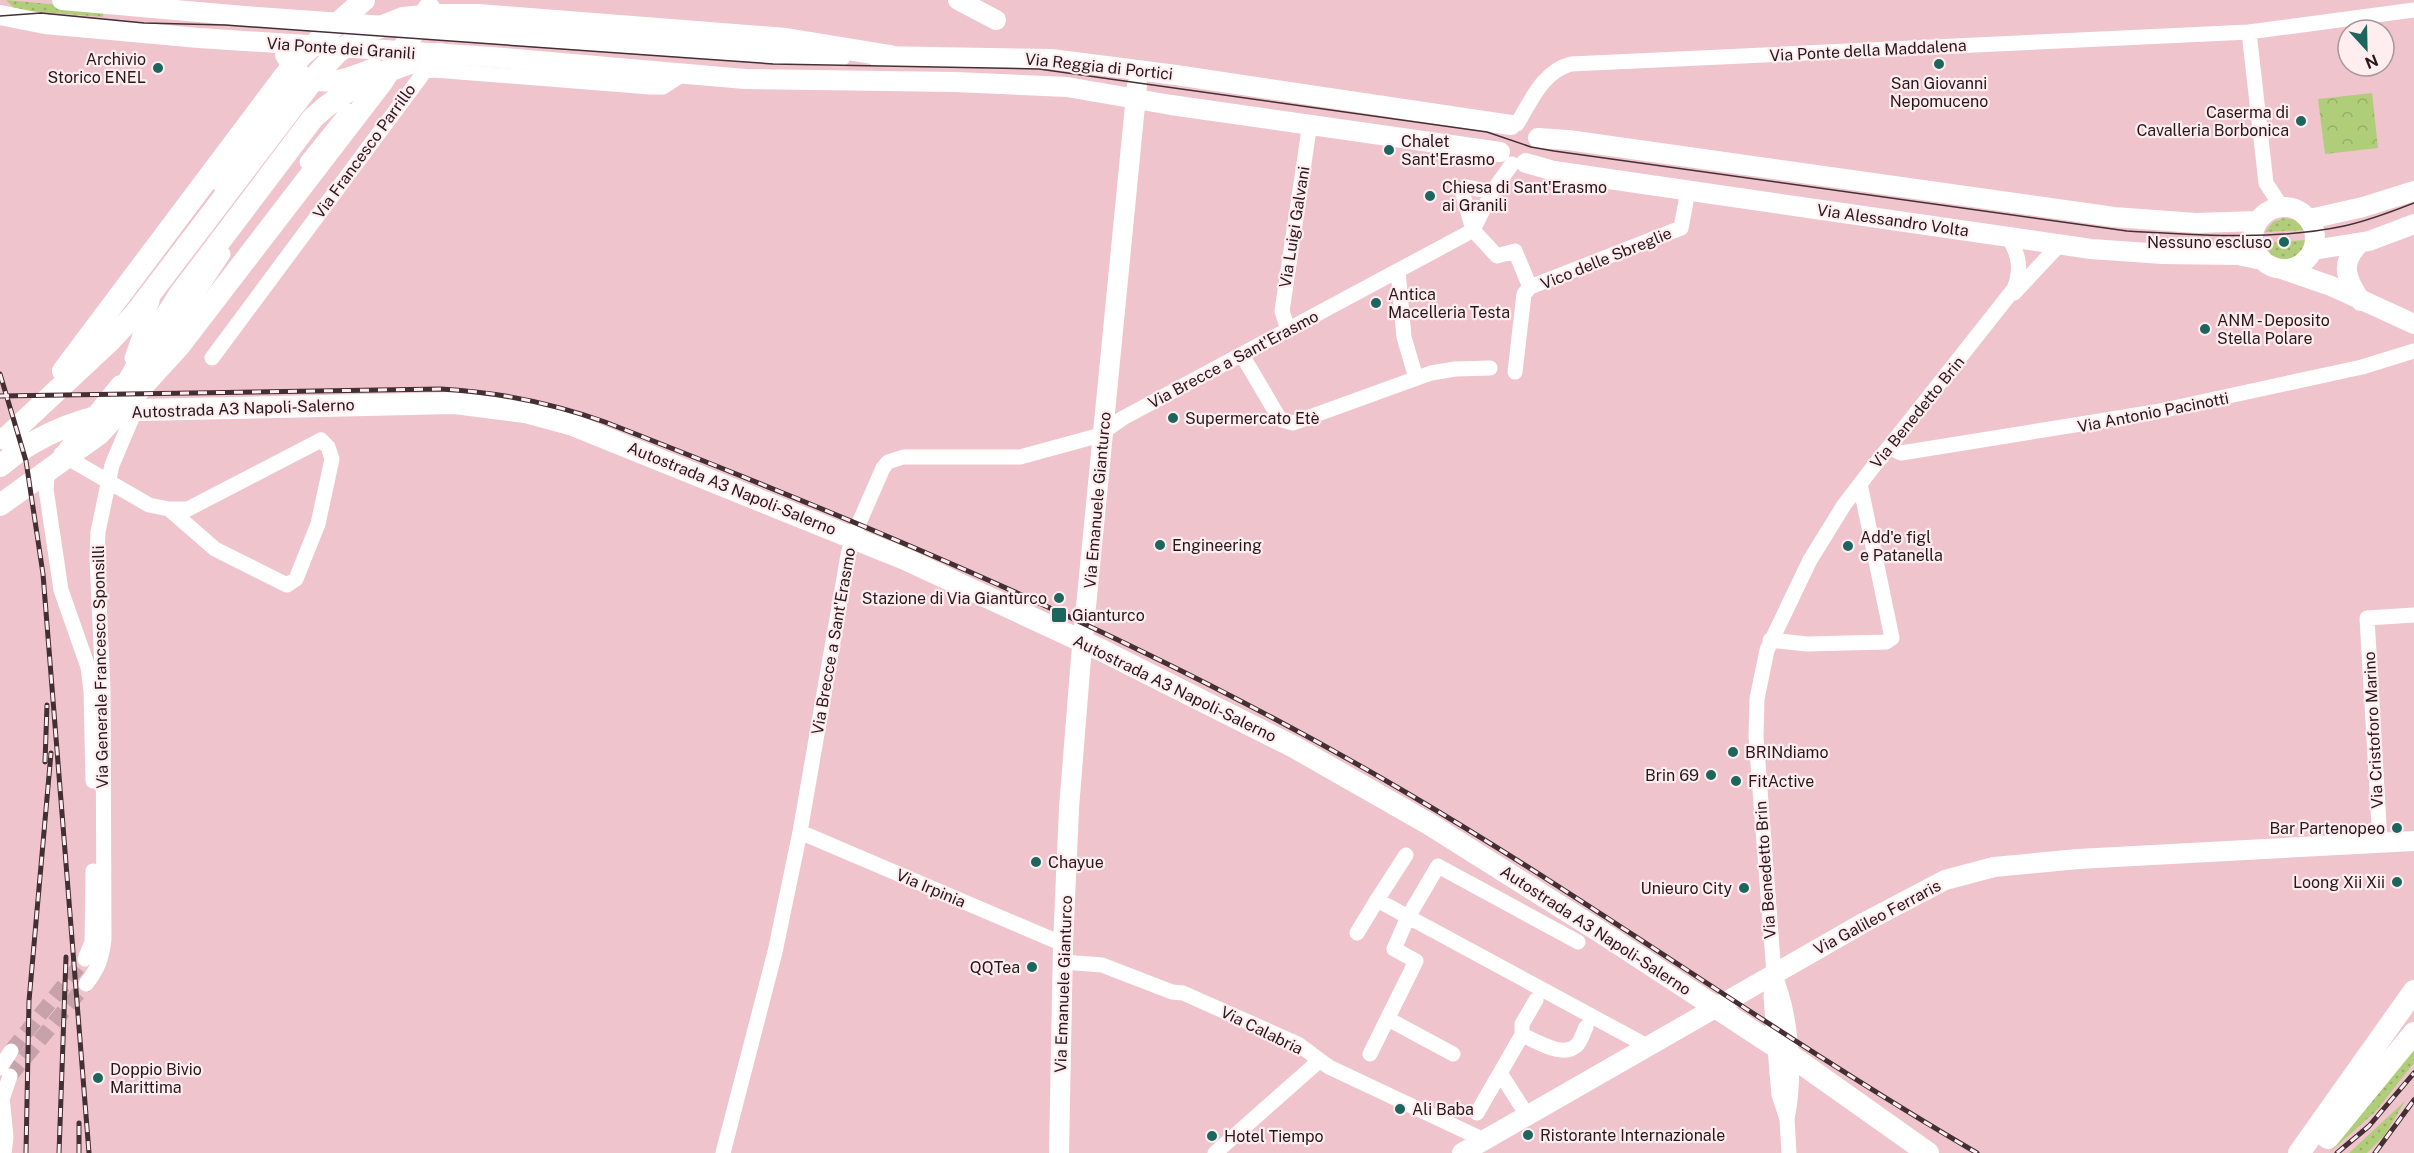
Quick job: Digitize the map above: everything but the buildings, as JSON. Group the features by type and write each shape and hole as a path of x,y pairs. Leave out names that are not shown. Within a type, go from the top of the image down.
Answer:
{"highway":[{"path":"3,442 56,382 283,78 324,33 364,0"},
{"path":"0,506 111,422 180,345 382,82 434,0"},
{"path":"3,442 110,341 135,314 304,91 338,52 365,33 403,18 478,15 810,42 890,56"},
{"path":"67,454 98,428 115,405 154,334 180,294 305,128 333,100 359,84 396,67 440,54"},
{"name":"Autostrada A3 Napoli-Salerno","path":"0,466 21,449 46,434 88,419 127,411 477,414 548,428 600,446 853,542 1254,726 1388,800 1513,876 1928,1153"},
{"name":"Autostrada A3 Napoli-Salerno","path":"0,476 22,458 47,444 87,428 136,419 213,412"},
{"path":"2316,1153 2338,1112 2414,991"},
{"path":"2299,1153 2365,1082 2414,1012"},
{"path":"2338,1112 2372,1086 2414,1033"},
{"name":"Autostrada A3 Napoli-Salerno","path":"1801,1070 1905,1153"}],"main road":[{"name":"Via Ponte dei Granili","path":"62,0 685,46"},
{"path":"958,0 997,16 974,0"},
{"path":"0,5 8,17"},
{"name":"Via Ponte dei Granili","path":"8,17 45,24 268,43 303,59 440,54 683,74"},
{"name":"Via Reggia di Portici","path":"685,46 779,54 1051,59 1514,124"},
{"path":"303,59 320,82 338,81 375,68 399,55"},
{"name":"Via Emanuele Gianturco","path":"1059,1153 1069,808 1139,70"},
{"name":"Via Reggia di Portici","path":"683,74 788,81 1067,87 1310,123 1513,160"},
{"path":"1514,124 1528,126 1538,138 1537,153 1513,160 1500,135 1514,124"},
{"name":"Via Alessandro Volta","path":"1538,138 1568,140 2114,217 2196,223 2257,221"},
{"name":"Via Alessandro Volta","path":"1513,160 1554,171 2060,244 2124,252 2238,255 2262,260"},
{"path":"2310,219 2349,211 2414,191"},
{"path":"2331,286 2315,269 2312,252 2315,234 2310,219 2297,209 2281,206 2265,212 2257,221 2253,240 2256,252 2268,265 2331,286 2414,324"},
{"path":"2282,269 2298,266 2312,252 2360,243 2414,224"},
{"path":"2360,243 2350,255 2347,271 2353,289 2361,300"},
{"name":"Via Galileo Ferraris","path":"1462,1153 1773,974 1914,895 1951,878 2014,864 2414,841"}],"street":[{"path":"120,382 138,360 188,284 217,225 241,161 289,92 303,59 344,35 393,13 436,10 478,15"},
{"name":"Via Ponte della Maddalena","path":"1514,124 1548,77 1560,68 1571,64 2249,32 2414,10"},
{"path":"2249,32 2266,183 2281,206"},
{"path":"120,382 169,262 192,223 303,59 324,33"},
{"name":"Via Francesco Parrillo","path":"212,358 425,71 650,87 663,87 683,74"},
{"path":"161,357 185,329 330,130 357,100 382,82"},
{"path":"161,357 176,325 231,242 317,130 359,84"},
{"name":"Via Luigi Galvani","path":"1288,330 1282,311 1310,123"},
{"path":"1473,230 1492,192 1513,160"},
{"path":"1492,192 1463,188 1473,230 1497,256 1515,251 1530,287 1524,294 1515,372"},
{"name":"Vico delle Sbreglie","path":"1530,287 1681,228 1688,191"},
{"name":"Via Brecce a Sant'Erasmo","path":"723,1153 775,952 800,832 848,555 859,522 883,468 888,462 903,457 1020,457 1097,436 1473,230"},
{"name":"Via Benedetto Brin","path":"2008,236 2018,256 2019,268 2018,280 2008,299"},
{"name":"Via Benedetto Brin","path":"1789,1153 1787,1119 1792,1094 1788,1021 1783,996 1773,974 1756,737 1759,683 1770,640 1814,552 1860,484 2008,299 2060,244"},
{"path":"1398,271 1404,337 1416,378"},
{"name":"Via Antonio Pacinotti","path":"1888,447 1901,453 2155,412 2362,367 2414,351"},
{"path":"1242,355 1278,416 1287,423 1293,423 1441,370 1490,368"},
{"name":"Via Generale Francesco Sponsilli","path":"86,984 96,971 102,957 104,939 103,690 97,558 98,532 107,482 126,428 161,357"},
{"name":"Via Generale Francesco Sponsilli","path":"85,959 92,942 94,822 92,691 88,667 61,590 46,489 47,478 120,382"},
{"path":"67,454 107,482 148,505 188,509 321,440 328,447 332,459 318,524 296,579 287,585 215,549 170,509"},
{"path":"1770,640 1806,644 1886,642 1892,638 1860,484"},
{"name":"Via Cristoforo Marino","path":"2380,843 2367,618 2414,615"},
{"name":"Via Irpinia","path":"800,832 1063,953"},
{"path":"1357,933 1406,855"},
{"path":"1370,1054 1416,961 1394,949 1408,916 1438,866 1578,942"},
{"path":"1377,900 1647,1046"},
{"name":"Via Calabria","path":"1063,953 1102,965 1172,992 1183,993 1298,1044 1319,1061 1484,1140"},
{"path":"1477,1113 1522,1035 1522,1024 1536,999"},
{"path":"1388,1018 1453,1054"},
{"path":"1522,1035 1555,1049 1568,1050 1578,1045 1586,1027"},
{"path":"4,1153 6,1137 1,1101 11,1051"},
{"path":"1215,1153 1319,1061"},
{"path":"1500,1073 1527,1115"}],"green space":[{"path":"6,0 104,9 103,17 30,11 14,8"},
{"path":"2372,93 2378,148 2325,154 2318,99"},
{"path":"2284,218 2295,220 2305,230 2265,232 2273,222"},
{"path":"2307,240 2298,255 2288,259 2271,255 2264,243"},
{"path":"2414,1043 2414,1063 2376,1111 2329,1153"},
{"path":"2405,1101 2385,1135 2367,1153 2349,1153"}],"tunnel":[{"path":"11,1051 85,959"},
{"path":"10,1076 86,984"}],"tram line":[{"path":"0,16 41,13 144,23 225,25 773,64 1039,69 1487,132 1531,147 1554,151 2127,231 2236,236 2290,234 2353,224 2414,203"}],"railway":[{"path":"0,374 26,461 43,574 89,1153"},
{"path":"0,396 441,389 524,400 565,409 605,422 810,504 1014,591 1114,638 1311,738 1407,793 1551,881 1833,1065 1977,1153"},
{"path":"45,762 47,705"},
{"path":"26,1153 29,1001 51,753"},
{"path":"59,1153 66,957"},
{"path":"2337,1153 2369,1126 2414,1073"},
{"path":"2375,1153 2414,1100"},
{"path":"79,1123 79,1153"}],"place":[{"name":"San Giovanni Nepomuceno","path":"1939,64"},
{"name":"Archivio Storico ENEL","path":"158,68"},
{"name":"Caserma di Cavalleria Borbonica","path":"2301,121"},
{"name":"Chalet Sant'Erasmo","path":"1389,150"},
{"name":"Chiesa di Sant'Erasmo ai Granili","path":"1430,196"},
{"name":"Nessuno escluso","path":"2284,242"},
{"name":"Antica Macelleria Testa","path":"1376,303"},
{"name":"ANM - Deposito Stella Polare","path":"2205,329"},
{"name":"Supermercato Etè","path":"1173,418"},
{"name":"Engineering","path":"1160,545"},
{"name":"Add'e figl e Patanella","path":"1848,546"},
{"name":"Stazione di Via Gianturco","path":"1059,598"},
{"name":"Gianturco","path":"1059,615"},
{"name":"BRINdiamo","path":"1733,752"},
{"name":"Brin 69","path":"1711,775"},
{"name":"FitActive","path":"1736,781"},
{"name":"Bar Partenopeo","path":"2397,828"},
{"name":"Chayue","path":"1036,862"},
{"name":"Loong Xii Xii","path":"2397,882"},
{"name":"Unieuro City","path":"1744,888"},
{"name":"QQTea","path":"1032,967"},
{"name":"Doppio Bivio Marittima","path":"98,1078"},
{"name":"Ali Baba","path":"1400,1109"},
{"name":"Ristorante Internazionale","path":"1528,1135"},
{"name":"Hotel Tiempo","path":"1212,1136"}]}
